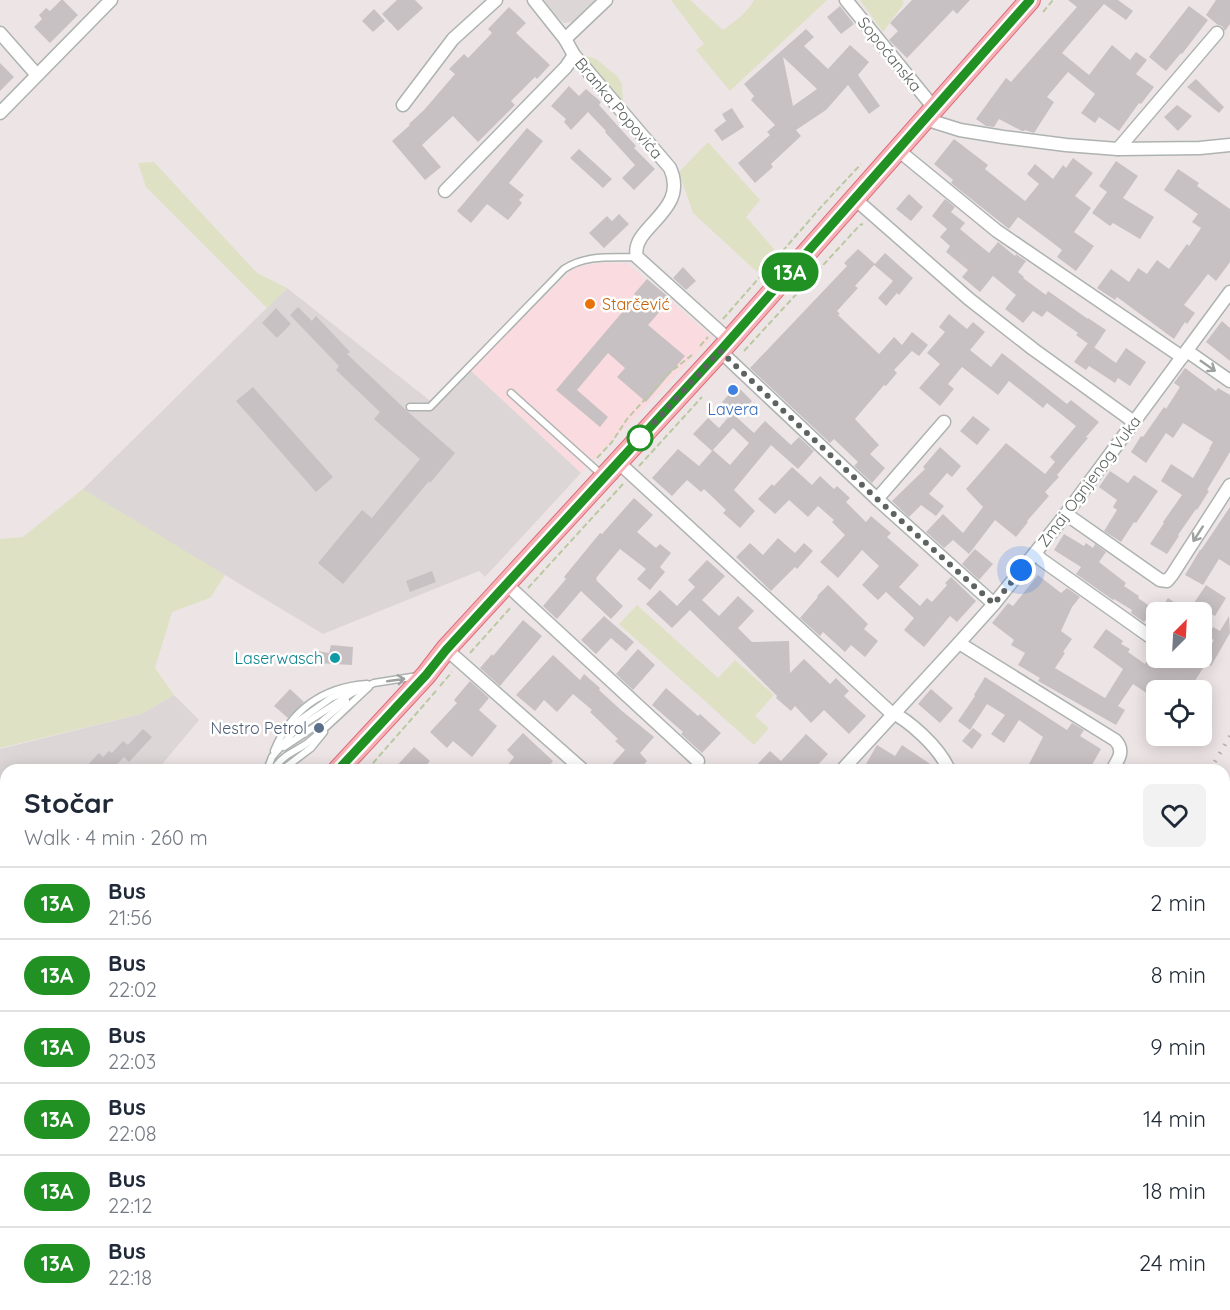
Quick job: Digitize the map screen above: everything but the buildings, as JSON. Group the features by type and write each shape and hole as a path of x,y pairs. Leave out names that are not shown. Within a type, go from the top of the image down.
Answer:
{"main road":[{"path":"344,764 426,675 453,656 513,590 597,471 625,469 724,346 1030,0"}],"street":[{"path":"0,113 111,0"},
{"path":"403,105 453,39 496,0"},
{"name":"Branka Popovića","path":"534,0 565,39 574,55 670,168 673,175 674,190 671,199 666,209 637,243 635,251 637,257"},
{"path":"565,39 606,0"},
{"name":"Sopoćanska","path":"846,0 929,114"},
{"path":"0,33 37,75"},
{"path":"1118,149 1216,33"},
{"path":"445,191 566,67 574,55"},
{"path":"929,114 960,130 1066,145 1118,149 1200,148 1230,145"},
{"path":"898,150 997,231 1184,354 1230,381"},
{"path":"854,198 969,299 1033,349 1134,422"},
{"path":"637,257 877,499 994,604"},
{"name":"Zmaj Ognjenog Vuka","path":"849,764 994,604 1066,514 1230,292"},
{"path":"877,499 944,422"},
{"path":"625,469 886,708 903,718 936,749 946,764"},
{"path":"1066,514 1160,580 1167,581 1230,485"},
{"path":"1035,553 1146,634"},
{"path":"513,590 698,761"},
{"path":"959,643 1115,740 1120,746 1121,754 1115,764"},
{"path":"453,656 576,764"}],"lane":[{"path":"410,407 430,407 564,269 573,263 603,257 637,257"},
{"path":"511,393 597,471"},
{"path":"269,764 282,732 308,705 327,693 353,685 426,675"},
{"path":"278,764 284,756 305,744 334,720 374,683"},
{"path":"272,757 296,730 352,693 374,683"},
{"path":"290,764 311,748 334,720"}],"path":[{"path":"724,346 822,206 862,163"},
{"path":"597,471 627,419 668,374 694,353 724,346 867,220"},
{"path":"372,764 453,656 625,469 702,398"}],"shaded area":[{"path":"544,0 599,0 577,21 564,23"},
{"path":"599,263 627,263 713,338 581,473 468,368 574,268"},
{"path":"287,288 433,403 468,368 581,473 485,577 479,571 323,634 80,492"},
{"path":"174,695 199,720 164,764 0,764 0,749 141,714"}],"green space":[{"path":"671,0 690,0 723,30 744,13 754,0 827,0 730,91 696,50 704,44"},
{"path":"860,0 902,0 904,3 883,32"},
{"path":"576,53 596,59 617,76 622,84 623,105"},
{"path":"708,142 760,200 746,217 774,249 757,272 693,213 679,172"},
{"path":"154,162 257,273 287,288 267,308 146,187 138,163"},
{"path":"83,489 225,575 210,598 172,612 155,668 174,695 141,714 0,748 0,539 23,537"},
{"path":"637,605 718,678 735,660 774,695 755,716 769,728 754,745 619,624"}],"railway":[{"path":"1214,764 1230,736"}],"bus line":[{"name":"13A","path":"344,764 747,321 1030,0"}],"place":[{"name":"Starčević","path":"590,304"},
{"name":"Lavera","path":"733,390"},
{"name":"Laserwasch","path":"335,658"},
{"name":"Nestro Petrol","path":"319,728"}],"route":[{"path":"640,438 720,351 877,499 994,604 1021,570"}]}
